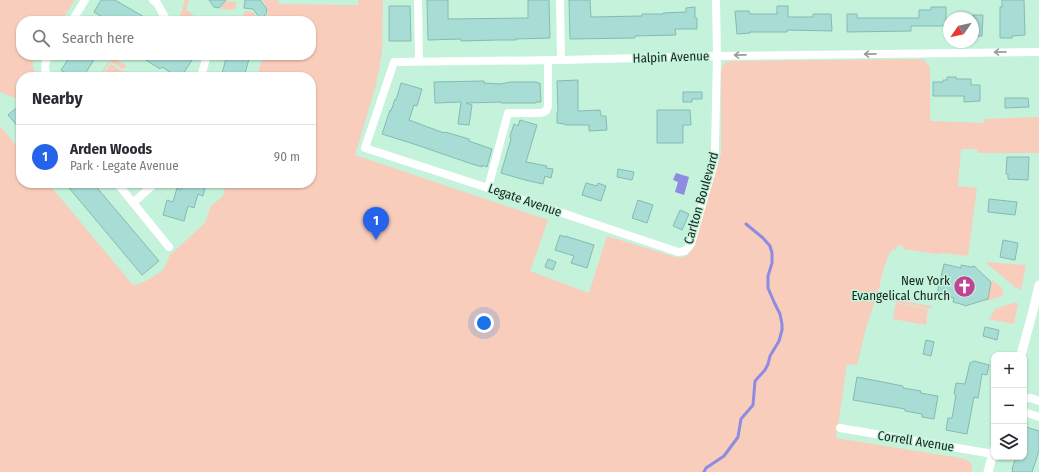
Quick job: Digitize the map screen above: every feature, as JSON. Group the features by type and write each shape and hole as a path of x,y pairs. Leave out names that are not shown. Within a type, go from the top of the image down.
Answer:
{"street":[{"path":"75,16 86,0"},
{"path":"153,0 164,16"},
{"path":"418,0 419,61"},
{"path":"560,0 561,60"},
{"name":"Carlton Boulevard","path":"685,251 691,244 714,163 717,56 716,0"},
{"name":"Halpin Avenue","path":"365,148 394,62 1039,52"},
{"path":"46,72 47,60"},
{"path":"202,72 206,60"},
{"path":"488,188 508,113 541,113 544,112 548,106 548,60"},
{"name":"Legate Avenue","path":"365,148 678,252 685,251"},
{"path":"121,188 169,247"},
{"path":"133,203 150,188"},
{"path":"1022,352 1038,296 1039,285"},
{"path":"1027,398 1039,401"},
{"path":"1027,413 1039,417"},
{"name":"Correll Avenue","path":"840,428 991,451"},
{"path":"988,472 991,459"}],"shaded area":[{"path":"0,0 75,0 64,16 16,16 16,60 35,60 32,64 35,72 16,72 16,98 0,92"},
{"path":"185,0 189,0 186,10 193,14 193,16 180,16"},
{"path":"262,0 279,0 278,4 358,5 358,0 383,0 382,53 376,85 355,155 548,220 530,271 589,293 607,236 675,257 686,256 693,248 721,154 721,70 723,65 727,62 923,59 930,67 930,121 984,123 985,119 1039,117 1039,153 978,153 977,149 961,149 958,186 977,188 968,256 943,253 937,254 903,249 903,246 897,245 896,250 893,249 885,264 877,297 866,328 857,365 847,364 836,438 966,459 972,464 972,472 0,472 0,126 16,145 16,188 52,188 132,284 136,285 150,279 164,269 170,255 205,223 211,206 223,196 225,188 316,188 316,72 258,72 262,60 316,60 316,16 266,16 268,9 265,6 265,3"},
{"path":"222,1 237,2 235,9 221,9"},
{"path":"244,11 253,12 256,16 244,16"},
{"path":"110,60 117,60 127,66 123,69 111,61 103,72 102,72"},
{"path":"111,64 122,71 128,72 105,72"},
{"path":"676,173 689,177 684,195 675,192 678,182 673,180"},
{"path":"985,262 1026,265 1021,290 1015,287"},
{"path":"992,280 1001,287 1003,293 1002,296 987,301"},
{"path":"893,299 931,306 933,309 893,302"},
{"path":"896,303 928,309 926,325 893,319"},
{"path":"1013,303 1018,303 1014,324 989,319 995,309"}],"building":[{"path":"101,0 115,0 142,16 101,16 94,12"},
{"path":"209,0 226,0 219,8 214,7"},
{"path":"245,0 260,0 267,9 264,16 258,16 253,9 244,8"},
{"path":"427,0 448,0 448,19 528,18 528,0 549,0 550,38 461,41 461,39 428,40"},
{"path":"569,0 590,0 591,17 642,16 642,14 686,12 686,8 695,7 697,29 675,29 676,35 635,36 635,38 570,39"},
{"path":"1002,0 1024,0 1025,35 1012,36 1012,38 1000,38 1000,7 1002,7"},
{"path":"389,6 410,6 411,41 389,41"},
{"path":"777,6 788,6 788,17 813,17 813,14 831,14 832,31 787,30 787,32 750,32 737,34 735,11 749,11 750,14 777,14"},
{"path":"931,7 946,7 946,12 943,12 943,26 911,26 911,31 847,32 847,14 857,14 857,18 919,18 919,10 931,10"},
{"path":"979,15 983,15 982,36 979,36"},
{"path":"68,60 94,60 86,72 64,72 61,70"},
{"path":"146,60 192,60 184,72 170,72 162,67 160,69"},
{"path":"226,60 249,60 245,72 222,72"},
{"path":"947,77 956,77 956,79 971,79 971,85 980,85 980,101 964,102 964,96 933,96 933,82 943,82 943,80 947,80"},
{"path":"578,80 578,111 600,110 601,116 606,116 607,130 589,131 589,125 565,125 557,123 557,81"},
{"path":"484,81 484,83 500,84 511,82 540,83 541,102 466,103 472,105 469,125 458,124 461,102 435,103 434,82"},
{"path":"401,83 422,89 417,106 414,105 409,120 444,133 445,132 469,139 469,141 492,149 487,167 472,164 382,134 390,110 391,111 395,99 396,100"},
{"path":"683,92 702,92 702,99 692,99 692,102 683,102"},
{"path":"1005,98 1028,98 1029,107 1005,108"},
{"path":"16,108 16,124 8,115"},
{"path":"657,110 690,110 691,125 683,125 683,143 657,143"},
{"path":"520,120 537,125 526,162 547,166 546,168 553,169 551,178 545,176 543,184 501,173 514,124 518,126"},
{"path":"1007,157 1029,157 1028,180 1008,179 1008,174 1006,174"},
{"path":"618,169 634,172 632,180 617,177"},
{"path":"586,183 597,186 598,183 606,186 601,201 582,195"},
{"path":"69,188 97,188 159,261 142,275"},
{"path":"177,188 181,190 182,188 205,188 203,196 198,194 194,208 188,206 184,221 163,215 167,200 173,202"},
{"path":"989,199 1017,202 1015,215 988,212"},
{"path":"638,200 653,205 647,223 632,218"},
{"path":"680,210 689,214 682,230 673,226"},
{"path":"560,235 594,245 587,268 571,263 574,256 555,250"},
{"path":"1003,240 1018,243 1015,260 1000,257"},
{"path":"548,259 556,262 553,270 545,267"},
{"name":"New York Evangelical Church","path":"944,264 961,268 961,265 971,267 974,266 991,282 988,299 965,306 953,302 954,298 937,294"},
{"path":"985,327 999,330 997,340 983,336"},
{"path":"926,340 934,342 931,356 923,354"},
{"path":"974,361 989,365 987,375 982,374 978,398 974,397 967,434 946,430 948,418 952,418 956,395 954,394 956,383 965,384 970,363"},
{"path":"857,377 903,386 903,388 921,391 920,393 938,396 934,419 922,417 922,414 905,411 905,409 853,400"},
{"path":"1027,427 1039,431 1039,451 1032,472 1012,472 1015,460 1027,460"}],"waterway":[{"path":"704,472 706,468 724,456 738,437 741,419 753,405 755,381 765,370 770,356 779,341 782,330 780,314 768,288 768,276 772,263 770,246 746,224"}],"place":[{"name":"Arden Woods","path":"376,240"},
{"name":"New York Evangelical Church","path":"965,287"}]}
